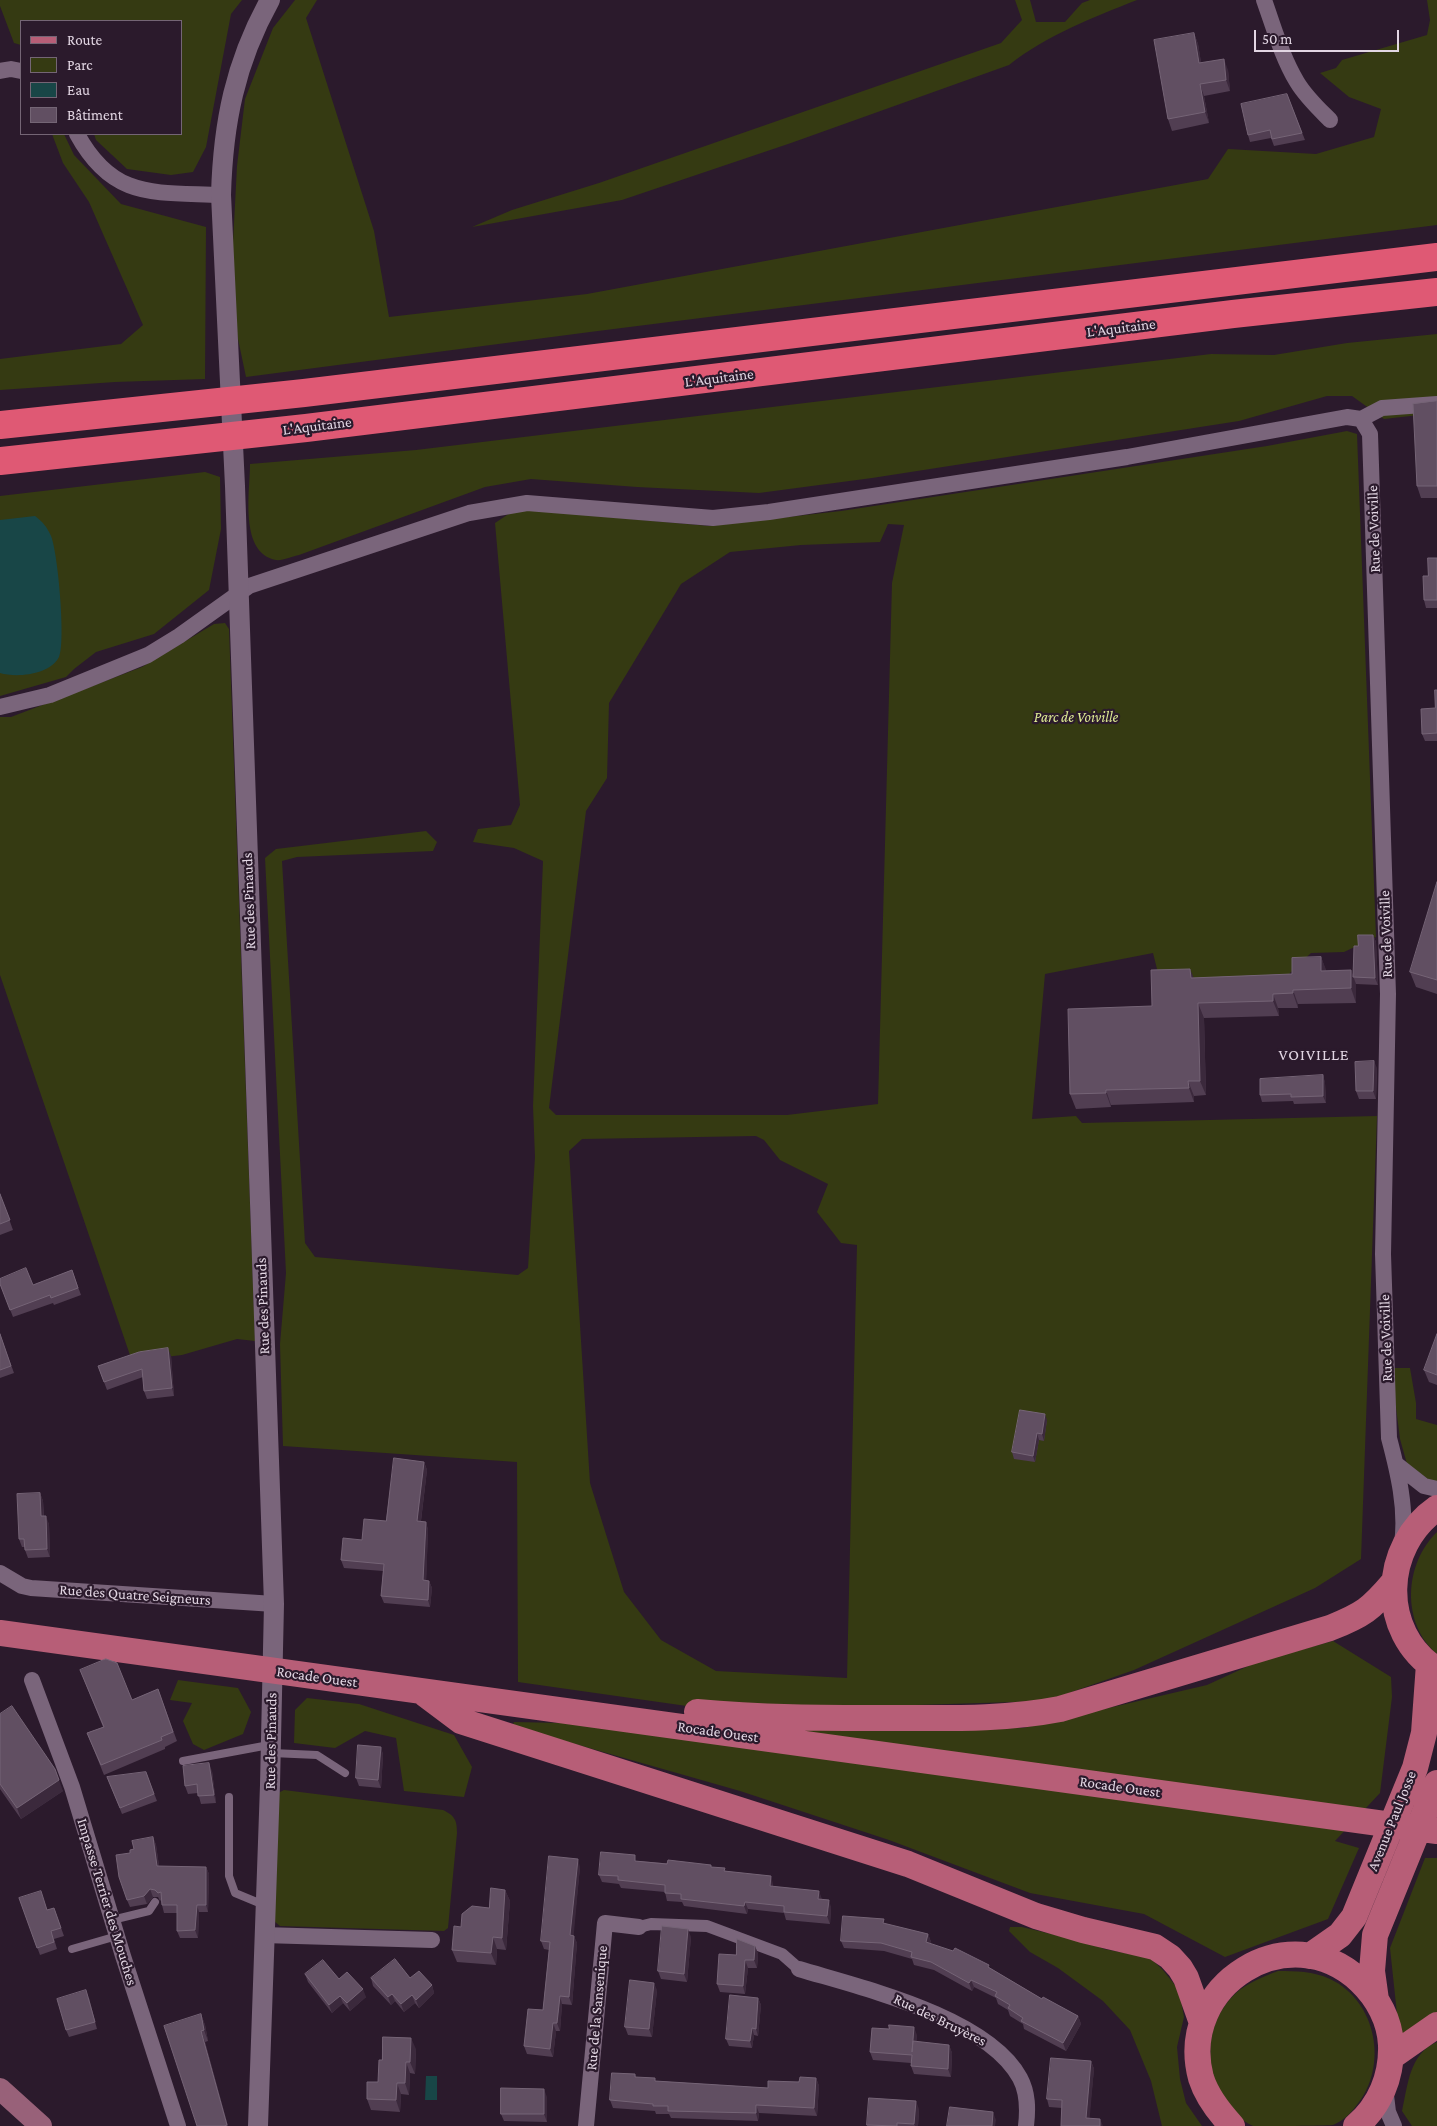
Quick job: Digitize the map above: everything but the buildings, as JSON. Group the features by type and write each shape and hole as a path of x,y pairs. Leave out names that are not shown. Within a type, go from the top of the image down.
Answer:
{"highway":[{"path":"0,425 342,389 1437,257"},
{"name":"L'Aquitaine","path":"0,461 74,455 1233,314 1437,292"}],"main road":[{"path":"1433,1667 1413,1648 1402,1628 1395,1606 1393,1583 1400,1553 1411,1532 1426,1516 1437,1508"},
{"path":"542,1708 633,1707 735,1716 991,1718 1028,1715 1060,1709 1330,1628 1353,1619 1372,1607 1393,1583"},
{"name":"Rocade Ouest","path":"0,1633 1437,1831"},
{"name":"Avenue Paul Josse","path":"1310,1956 1340,1935 1354,1917 1414,1768 1424,1733 1433,1667"},
{"path":"422,1692 461,1720 908,1864 1036,1916 1082,1930 1155,1947 1170,1957 1180,1968 1186,1978 1202,2023"},
{"name":"Avenue Paul Josse","path":"1376,2000 1372,1971 1374,1935 1437,1783"},
{"path":"1232,2126 1213,2105 1202,2079 1198,2051 1202,2023 1210,2005 1221,1988 1236,1975 1252,1964 1281,1956 1310,1956 1341,1967 1360,1981 1376,2000 1388,2027 1391,2057 1385,2086 1369,2113 1356,2126"},
{"path":"1391,2057 1437,2025"},
{"path":"0,2089 41,2126"}],"street":[{"name":"Rue des Pinauds","path":"258,2126 274,1604 235,486 221,195 223,144 235,82 244,53 270,0"},
{"path":"1264,0 1287,63 1298,84 1330,120"},
{"path":"0,71 10,69 20,71"},
{"path":"78,135 92,159 103,170 126,185 142,190 173,194 221,195"},
{"path":"0,706 50,694 148,655 179,636 248,586 469,513 526,503 713,518 759,513 1117,458 1354,418 1382,408 1437,404"},
{"name":"Rue de Voiville","path":"1354,418 1370,434 1388,994 1383,1254 1389,1438 1396,1464 1405,1522 1400,1553"},
{"path":"1396,1464 1424,1486 1437,1489"},
{"name":"Rue des Quatre Seigneurs","path":"0,1573 22,1586 31,1588 274,1604"},
{"name":"Impasse Terrier des Mouches","path":"32,1680 72,1787 117,1936 178,2126"},
{"name":"Rue de la Sansenique","path":"586,2126 605,1923 639,1927"},
{"path":"639,1927 651,1924 706,1926 782,1954 799,1969"},
{"path":"263,1935 432,1940"},
{"name":"Rue des Bruyères","path":"799,1969 910,2002 965,2029 996,2048 1010,2062 1020,2079 1026,2095 1026,2126"},
{"path":"1385,2086 1388,2112 1394,2126"}],"lane":[{"path":"183,1761 271,1749 317,1755 345,1773"},
{"path":"229,1797 229,1876 235,1893 264,1905"},
{"path":"112,1920 149,1911 154,1902"},
{"path":"72,1949 117,1936"}],"green space":[{"path":"0,0 242,0 231,14 206,147 193,172 171,175 127,169 96,140 94,135 182,135 182,20 20,20 20,45 14,43 0,6"},
{"path":"295,0 317,0 306,18 374,231 389,317 587,294 1208,179 1228,149 1316,154 1374,137 1381,109 1349,97 1320,73 1336,68 1342,60 1427,35 1430,20 1427,0 1437,0 1437,225 246,377 230,301 237,166 245,99 273,28"},
{"path":"1015,0 1030,0 1036,22 1065,22 1082,3 1090,0 1137,0 1054,36 1009,65 791,143 622,200 472,227 512,210 599,183 1001,43 1022,20"},
{"path":"52,135 64,135 74,155 121,204 206,227 205,379 115,382 0,390 0,359 121,344 143,325 89,202 63,163"},
{"path":"1437,334 1437,413 1384,419 1352,396 1327,396 1239,421 872,478 759,493 531,479 485,487 299,555 278,560 264,555 256,546 249,520 250,464 416,450 1211,354 1274,355 1347,343"},
{"name":"Parc de Voiville","path":"1347,431 1357,434 1376,937 1344,952 1311,953 1289,974 1160,981 1153,953 1045,974 1032,1119 1076,1116 1082,1123 1377,1116 1361,1559 1315,1588 1134,1670 1046,1701 722,1711 518,1682 517,1462 283,1446 280,1344 286,1273 265,858 276,849 426,831 437,842 433,851 297,857 282,861 305,1243 315,1257 518,1275 528,1268 535,1157 533,1106 543,861 514,848 473,842 478,829 511,825 520,805 495,523 510,513 530,510 709,526 841,511 1267,446","holes":["888,524 904,525 892,583 878,1104 787,1115 556,1115 549,1108 586,811 607,778 609,703 681,584 730,552 801,545 880,542","756,1136 764,1140 780,1160 828,1184 817,1212 841,1243 857,1245 847,1678 716,1671 661,1640 624,1592 590,1483 569,1151 582,1139"]},
{"path":"205,472 220,477 221,529 209,590 154,634 96,652 66,677 0,696 0,496"},
{"path":"225,623 229,629 255,1341 237,1339 182,1355 132,1361 0,975 0,717 11,717 142,667 214,624"},
{"path":"1391,1368 1410,1368 1416,1403 1416,1419 1437,1425 1437,1482 1432,1482 1407,1464 1400,1439"},
{"path":"1437,1532 1437,1654 1425,1641 1417,1626 1412,1610 1411,1593 1413,1576 1418,1560 1426,1545"},
{"path":"1333,1641 1391,1677 1392,1697 1380,1793 1335,1841 1359,1848 1328,1919 1225,1957 1144,1914 1030,1893 889,1840 740,1791 512,1726 514,1722 845,1729 1023,1728 1207,1685 1257,1662"},
{"path":"178,1680 238,1688 251,1712 243,1734 204,1750 193,1744 183,1721 192,1703 170,1700"},
{"path":"307,1698 359,1704 454,1735 472,1767 464,1797 404,1791 396,1738 365,1731 335,1748 294,1743 295,1710"},
{"path":"284,1790 443,1810 450,1814 456,1822 457,1833 448,1928 444,1931 280,1926 274,1921 278,1793"},
{"path":"1425,1858 1437,1858 1437,2016 1402,2035 1397,2014 1390,1948"},
{"path":"1010,1927 1022,1927 1093,1944 1104,1949 1150,1958 1162,1969 1179,1990 1184,2017 1177,2047 1180,2079 1186,2103 1202,2126 1162,2126 1151,2081 1130,2030 1103,2001 1058,1968 1030,1952 1009,1931"},
{"path":"1278,1971 1311,1973 1330,1979 1346,1989 1359,2003 1368,2019 1373,2036 1375,2054 1372,2073 1366,2090 1356,2106 1346,2117 1333,2125 1253,2126 1237,2115 1225,2102 1217,2085 1212,2068 1210,2049 1213,2031 1220,2013 1231,1998 1241,1989"},
{"path":"1437,2042 1437,2126 1412,2126 1402,2111 1408,2081 1415,2062 1428,2047"}],"water":[{"path":"35,516 46,527 54,546 62,635 59,657 48,668 32,674 15,675 0,673 0,520"},
{"path":"426,2076 437,2076 437,2100 425,2100"}],"district":[{"name":"VOIVILLE","path":"1314,1055"}]}
